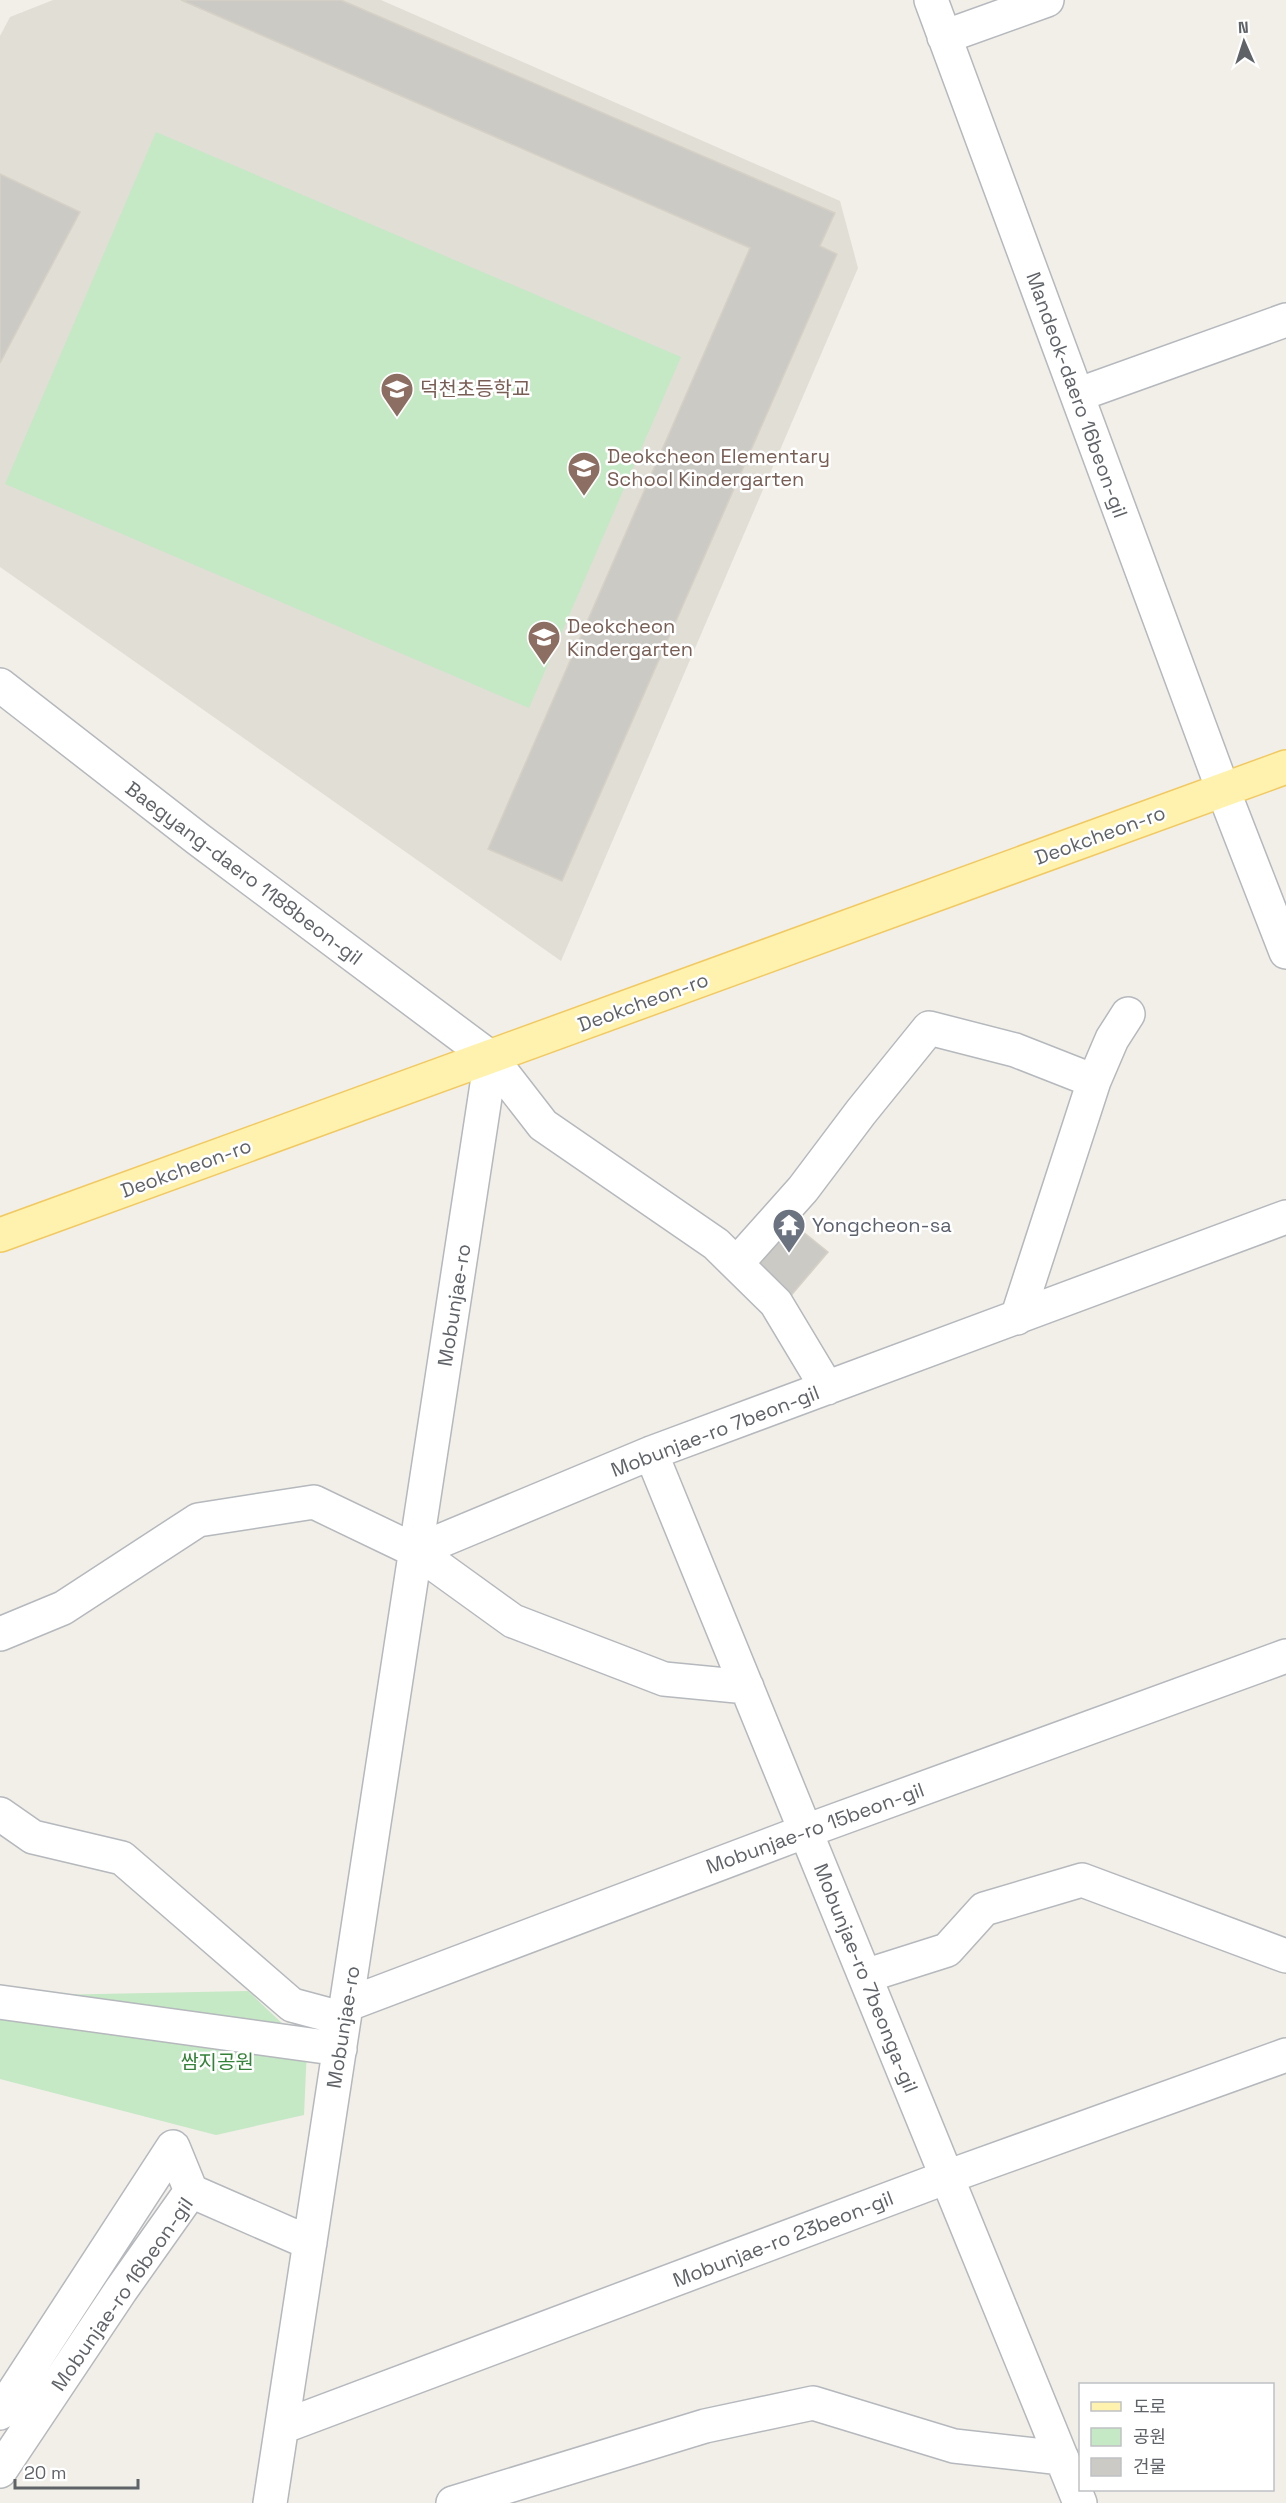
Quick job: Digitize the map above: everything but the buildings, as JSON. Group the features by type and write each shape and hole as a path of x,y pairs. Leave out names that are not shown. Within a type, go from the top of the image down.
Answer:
{"main road":[{"name":"Deokcheon-ro","path":"0,1235 1286,767"}],"street":[{"name":"Mandeok-daero 16beon-gil","path":"931,0 1223,790 1286,952"},
{"path":"944,37 1047,0"},
{"path":"1077,395 1286,320"},
{"name":"Baegyang-daero 1188beon-gil","path":"0,685 198,839 491,1058 543,1125 716,1244 776,1303 827,1388"},
{"path":"1017,1318 1094,1082 1112,1040 1128,1014"},
{"path":"736,1263 803,1189 929,1028 1015,1050 1094,1082"},
{"name":"Mobunjae-ro","path":"270,2503 491,1058"},
{"name":"Mobunjae-ro 7beon-gil","path":"416,1551 651,1454 1286,1217"},
{"name":"Mobunjae-ro 7beonga-gil","path":"651,1454 1080,2503"},
{"path":"0,1634 63,1608 198,1520 314,1502 416,1551 513,1621 664,1679 747,1687"},
{"name":"Mobunjae-ro 15beon-gil","path":"343,2024 806,1831 1286,1656"},
{"path":"0,1814 33,1837 122,1858 292,2005 343,2024"},
{"path":"865,1976 947,1950 984,1909 1082,1880 1286,1956"},
{"path":"0,2002 343,2024"},
{"name":"Mobunjae-ro 23beon-gil","path":"282,2427 947,2177 1286,2055"},
{"path":"0,2413 173,2146 191,2191"},
{"name":"Mobunjae-ro 16beon-gil","path":"0,2471 121,2290 191,2191 310,2243"},
{"path":"453,2503 705,2426 813,2403 954,2446 1062,2458"}],"shaded area":[{"name":"덕천초등학교","path":"53,0 381,0 840,201 858,268 561,961 0,567 0,36 10,17"}],"green space":[{"path":"156,132 681,357 529,708 5,484"},
{"name":"쌈지공원","path":"248,1991 307,2047 304,2115 216,2135 0,2079 0,1996"}],"place":[{"name":"덕천초등학교","path":"397,418"},
{"name":"Deokcheon Elementary School Kindergarten","path":"584,497"},
{"name":"Deokcheon Kindergarten","path":"544,666"},
{"name":"Yongcheon-sa","path":"789,1254"}]}
